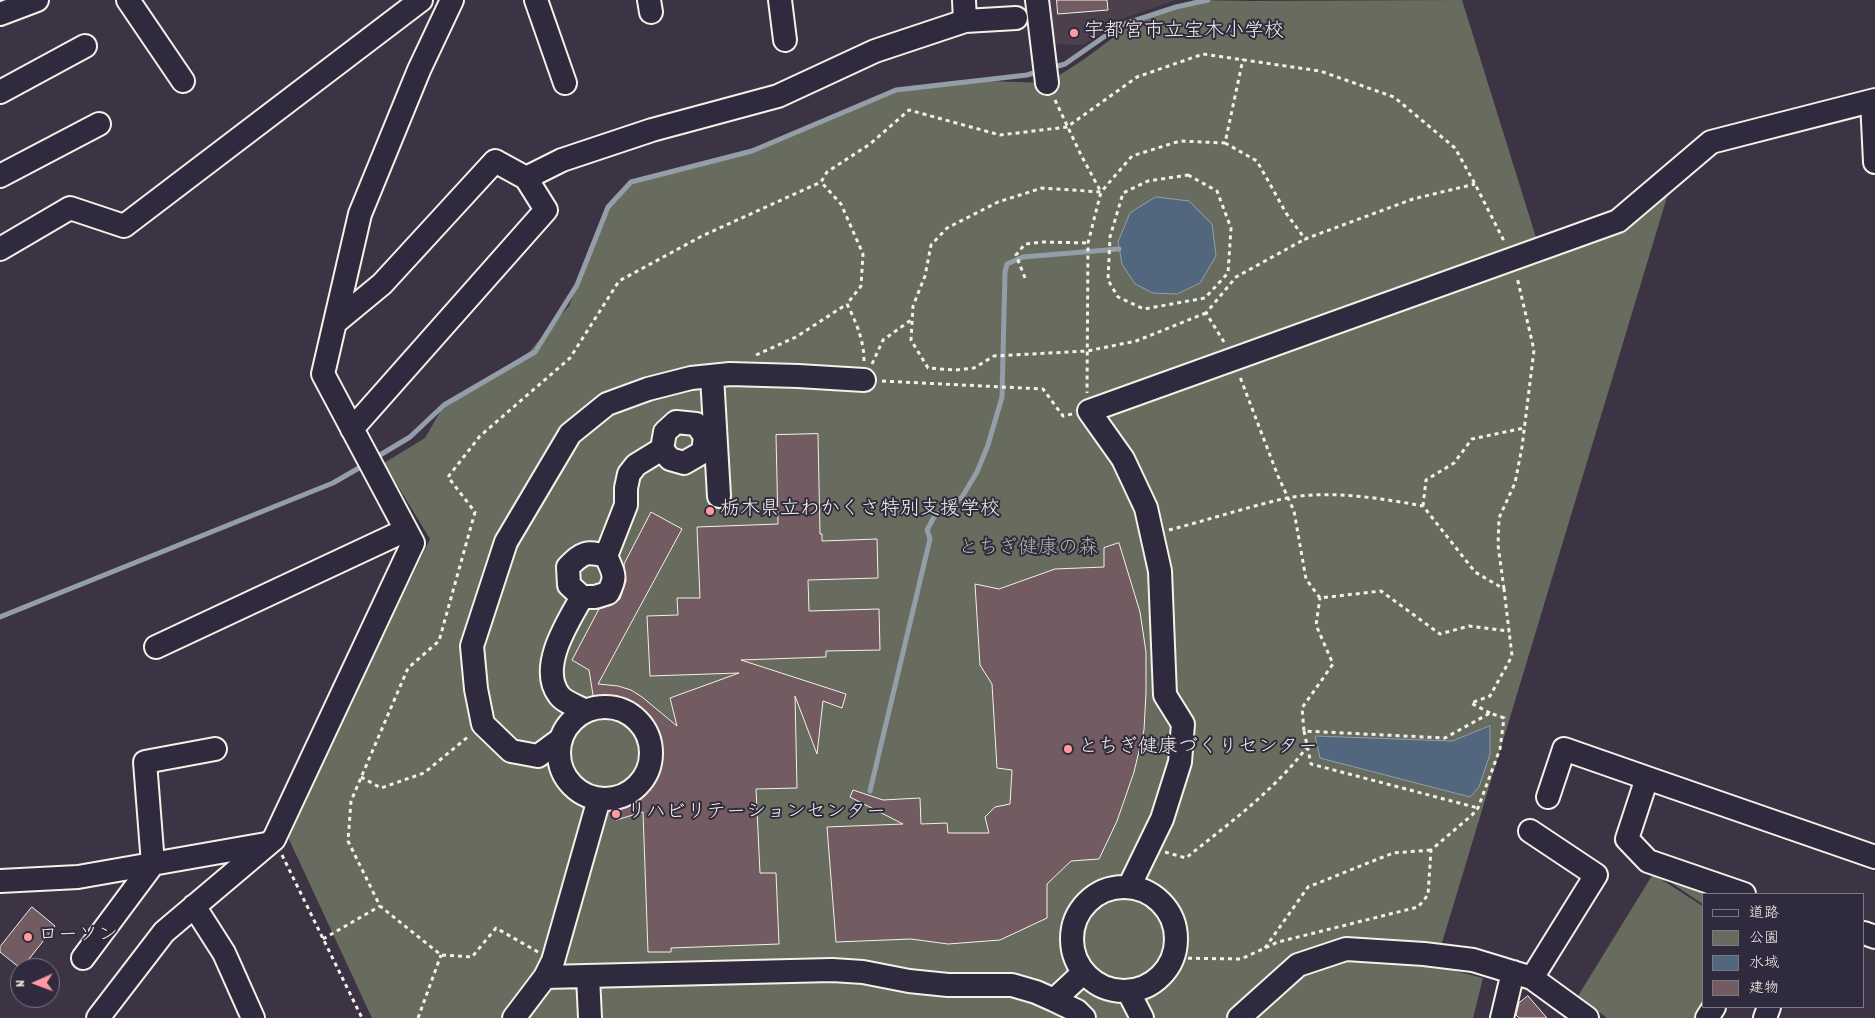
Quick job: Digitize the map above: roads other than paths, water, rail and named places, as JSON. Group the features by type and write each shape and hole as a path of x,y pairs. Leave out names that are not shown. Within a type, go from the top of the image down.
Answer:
{"street":[{"path":"0,22 1,0"},
{"path":"0,13 37,0"},
{"path":"128,0 183,80"},
{"path":"0,249 70,208 124,226 421,0"},
{"path":"98,1018 164,932 271,841 413,543 323,374 360,214 418,70 452,0"},
{"path":"536,0 565,83"},
{"path":"780,0 785,40"},
{"path":"1037,0 1047,83"},
{"path":"526,178 562,160 652,130 778,96 964,10 1016,18"},
{"path":"0,92 85,46"},
{"path":"1129,887 1162,820 1180,762 1183,724 1165,696 1160,571 1146,508 1123,459 1088,404 1233,359 1618,221 1711,142 1873,100 1875,162"},
{"path":"0,176 99,124"},
{"path":"336,322 382,284 495,162 526,178 546,210 352,429"},
{"path":"561,739 538,756 511,751 483,724 476,689 472,646 506,542 570,434 607,404 656,387 690,378 730,374 864,380"},
{"path":"712,376 719,496"},
{"path":"606,556 590,552 578,557 568,568 569,585 582,597 595,597 608,593 614,580 613,571 606,556 626,505 626,488 629,474 636,465 662,449"},
{"path":"156,647 406,530"},
{"path":"582,597 559,639 553,665 553,683 560,697 586,711"},
{"path":"603,707 623,711 638,722 646,732 650,746 649,766 646,775 635,788 617,798 599,799 581,793 564,776 559,759 561,739 566,728 575,718 586,711 603,707"},
{"path":"1548,797 1564,749 1875,857"},
{"path":"83,958 153,864 144,762 215,750"},
{"path":"1647,778 1627,839 1648,861 1741,893"},
{"path":"514,1018 545,978 553,961 599,799"},
{"path":"1502,1018 1522,975 1596,875 1530,831"},
{"path":"0,881 78,877 271,841"},
{"path":"1129,887 1150,894 1164,906 1174,926 1176,937 1172,958 1168,967 1146,986 1128,991 1107,988 1091,979 1084,972 1075,957 1072,940 1073,927 1077,916 1090,900 1106,890 1129,887"},
{"path":"194,906 224,953 252,1018"},
{"path":"1239,1018 1298,965 1346,949 1424,954 1473,960 1522,975 1587,1018"},
{"path":"545,978 840,970 948,985 1012,985 1054,1000 1077,1012 1084,1018"},
{"path":"1054,1000 1084,972"},
{"path":"588,976 590,1018"},
{"path":"1128,991 1142,1018"}],"water":[{"path":"1156,197 1189,201 1212,224 1216,256 1200,283 1177,294 1153,293 1135,284 1122,264 1118,242 1130,213"},
{"path":"1490,726 1490,754 1479,787 1470,797 1320,758 1315,736 1452,741"}],"waterway":[{"path":"1051,68 1065,64 1121,25 1176,7 1208,0"},
{"path":"375,458 410,437 444,405 535,352 577,285 608,207 631,182 752,151 896,90 1027,75 1040,71"},
{"path":"870,791 930,539 927,530 934,517 962,497 977,472 988,445 1002,397 1005,272 1007,264 1023,257 1119,249"},
{"path":"0,617 333,483 364,465"}],"place":[{"name":"宇都宮市立宝木小学校","path":"1074,33"},
{"name":"栃木県立わかくさ特別支援学校","path":"710,511"},
{"name":"とちぎ健康づくりセンター","path":"1068,749"},
{"name":"リハビリテーションセンター","path":"616,814"},
{"name":"ローソン","path":"28,937"}],"park label":[{"name":"とちぎ健康の森","path":"1028,550"}]}
